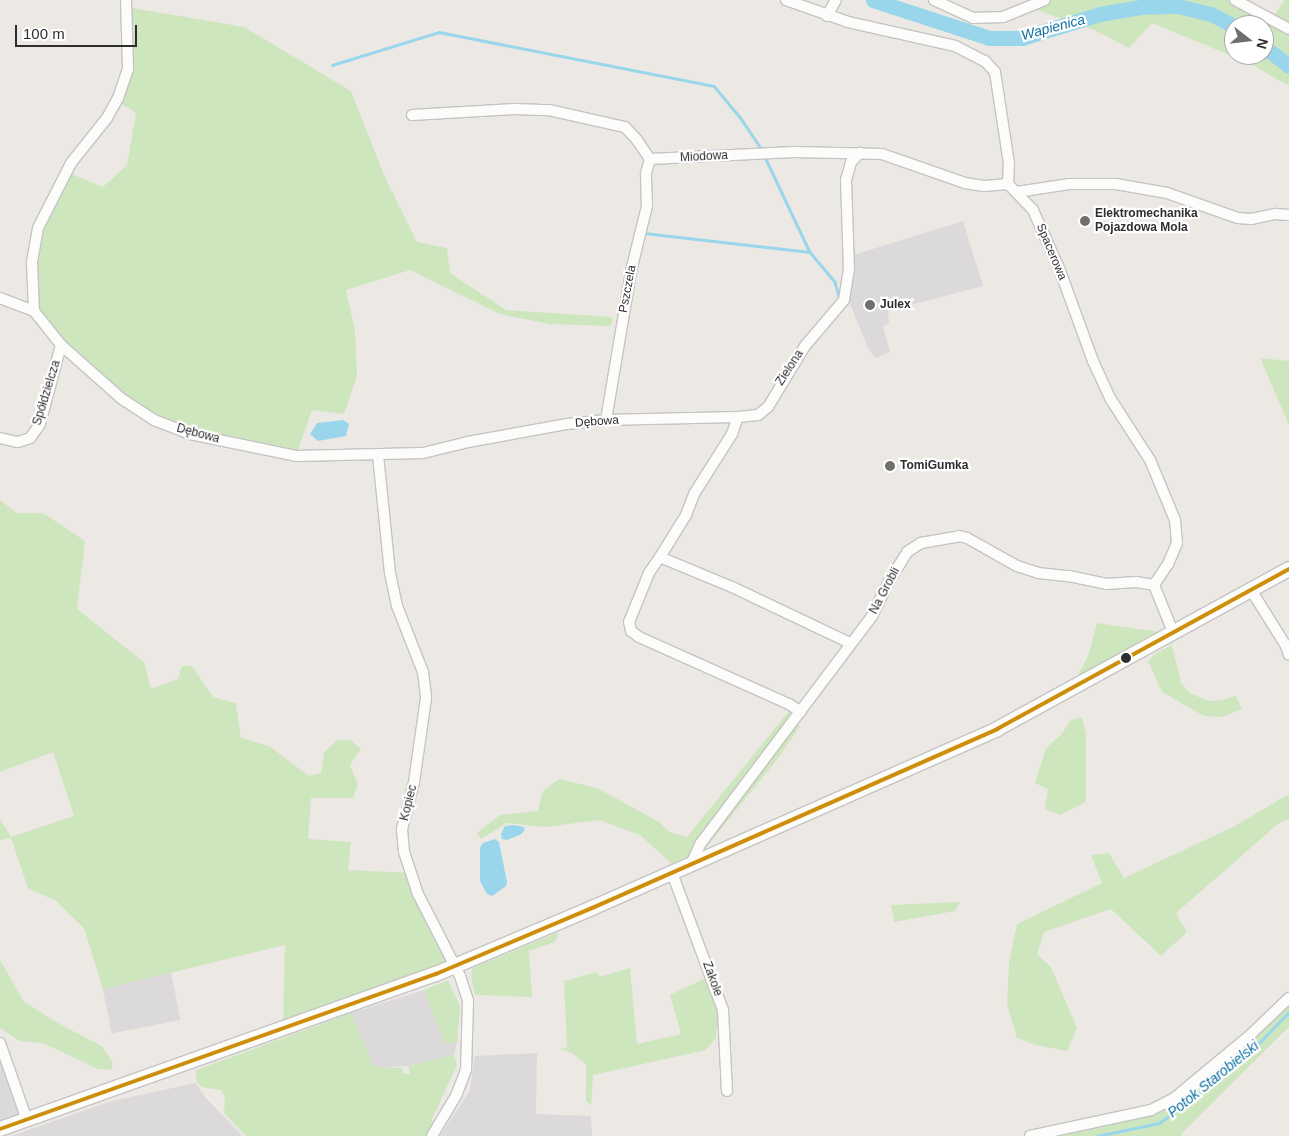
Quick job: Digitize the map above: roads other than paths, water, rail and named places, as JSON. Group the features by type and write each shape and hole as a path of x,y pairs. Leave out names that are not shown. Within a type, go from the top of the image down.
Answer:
{"street":[{"path":"0,298 34,311 32,263 38,228 71,163 107,118 118,98 128,69 126,0"},
{"path":"786,0 826,16 955,46 985,61 995,72 1009,164 1008,184"},
{"path":"826,16 836,0"},
{"path":"934,0 973,18 1003,17 1045,0"},
{"path":"1235,0 1289,29"},
{"path":"412,115 515,109 549,110 625,128 637,140 650,159"},
{"name":"Miodowa","path":"650,159 794,152 882,154 965,183 984,186 1008,184"},
{"name":"Zielona","path":"738,417 758,415 768,407 805,346 844,300 849,270 846,180 851,162 860,154"},
{"name":"Pszczela","path":"606,420 630,276 646,206 646,173 650,159"},
{"name":"Spacerowa","path":"1008,184 1033,210 1059,268 1096,369 1110,398 1150,460 1175,520 1177,543 1168,564 1154,586"},
{"path":"1017,192 1069,184 1116,184 1167,193 1238,218 1252,219 1275,214 1289,216"},
{"name":"Dębowa","path":"34,311 61,345 122,399 154,420 190,434 296,456 424,453 468,442 567,424 606,420 738,417"},
{"name":"Spółdzielcza","path":"0,438 18,442 30,438 40,424 61,345"},
{"path":"738,417 732,434 694,494 686,515 649,573 629,622 631,631 639,637 789,704 801,712"},
{"name":"Kopiec","path":"378,455 390,573 395,598 423,672 426,698 414,782 402,829 404,852 418,894 455,966 468,1000 466,1070 457,1094 432,1136"},
{"name":"Na Grobli","path":"691,864 701,843 872,616 888,582 907,552 921,543 959,536 968,538 1017,566 1038,573 1070,576 1106,584 1136,582 1154,586"},
{"path":"660,557 732,587 850,643"},
{"path":"0,1129 455,966 672,873 997,729 1289,569"},
{"path":"1154,586 1173,632"},
{"path":"1251,590 1286,646 1289,655"},
{"name":"Zakole","path":"672,873 723,1010 727,1091"},
{"path":"1037,1135 1151,1110 1173,1099 1248,1037 1289,998"},
{"path":"0,1043 26,1120"}],"water":[{"path":"343,420 349,424 346,436 318,441 310,434 317,423"},
{"path":"505,826 524,827 525,830 520,835 507,840 502,839 501,834"},
{"path":"495,839 499,842 507,882 506,886 492,896 487,894 480,881 480,848 483,843"}],"waterway":[{"name":"Wapienica","path":"873,0 989,38 1022,38 1100,14 1141,7 1178,6 1211,14 1224,21"},
{"path":"332,65 439,32 714,86 740,117 762,150"},
{"name":"Wapienica","path":"1274,55 1289,66"},
{"path":"765,157 810,252 835,282 840,299"},
{"path":"644,233 810,252"},
{"name":"Potok Starobielski","path":"1097,1136 1159,1123 1186,1104 1256,1046 1289,1012"}],"place":[{"name":"Elektromechanika Pojazdowa Mola","path":"1085,221"},
{"name":"Julex","path":"870,305"},
{"name":"TomiGumka","path":"890,466"}]}
